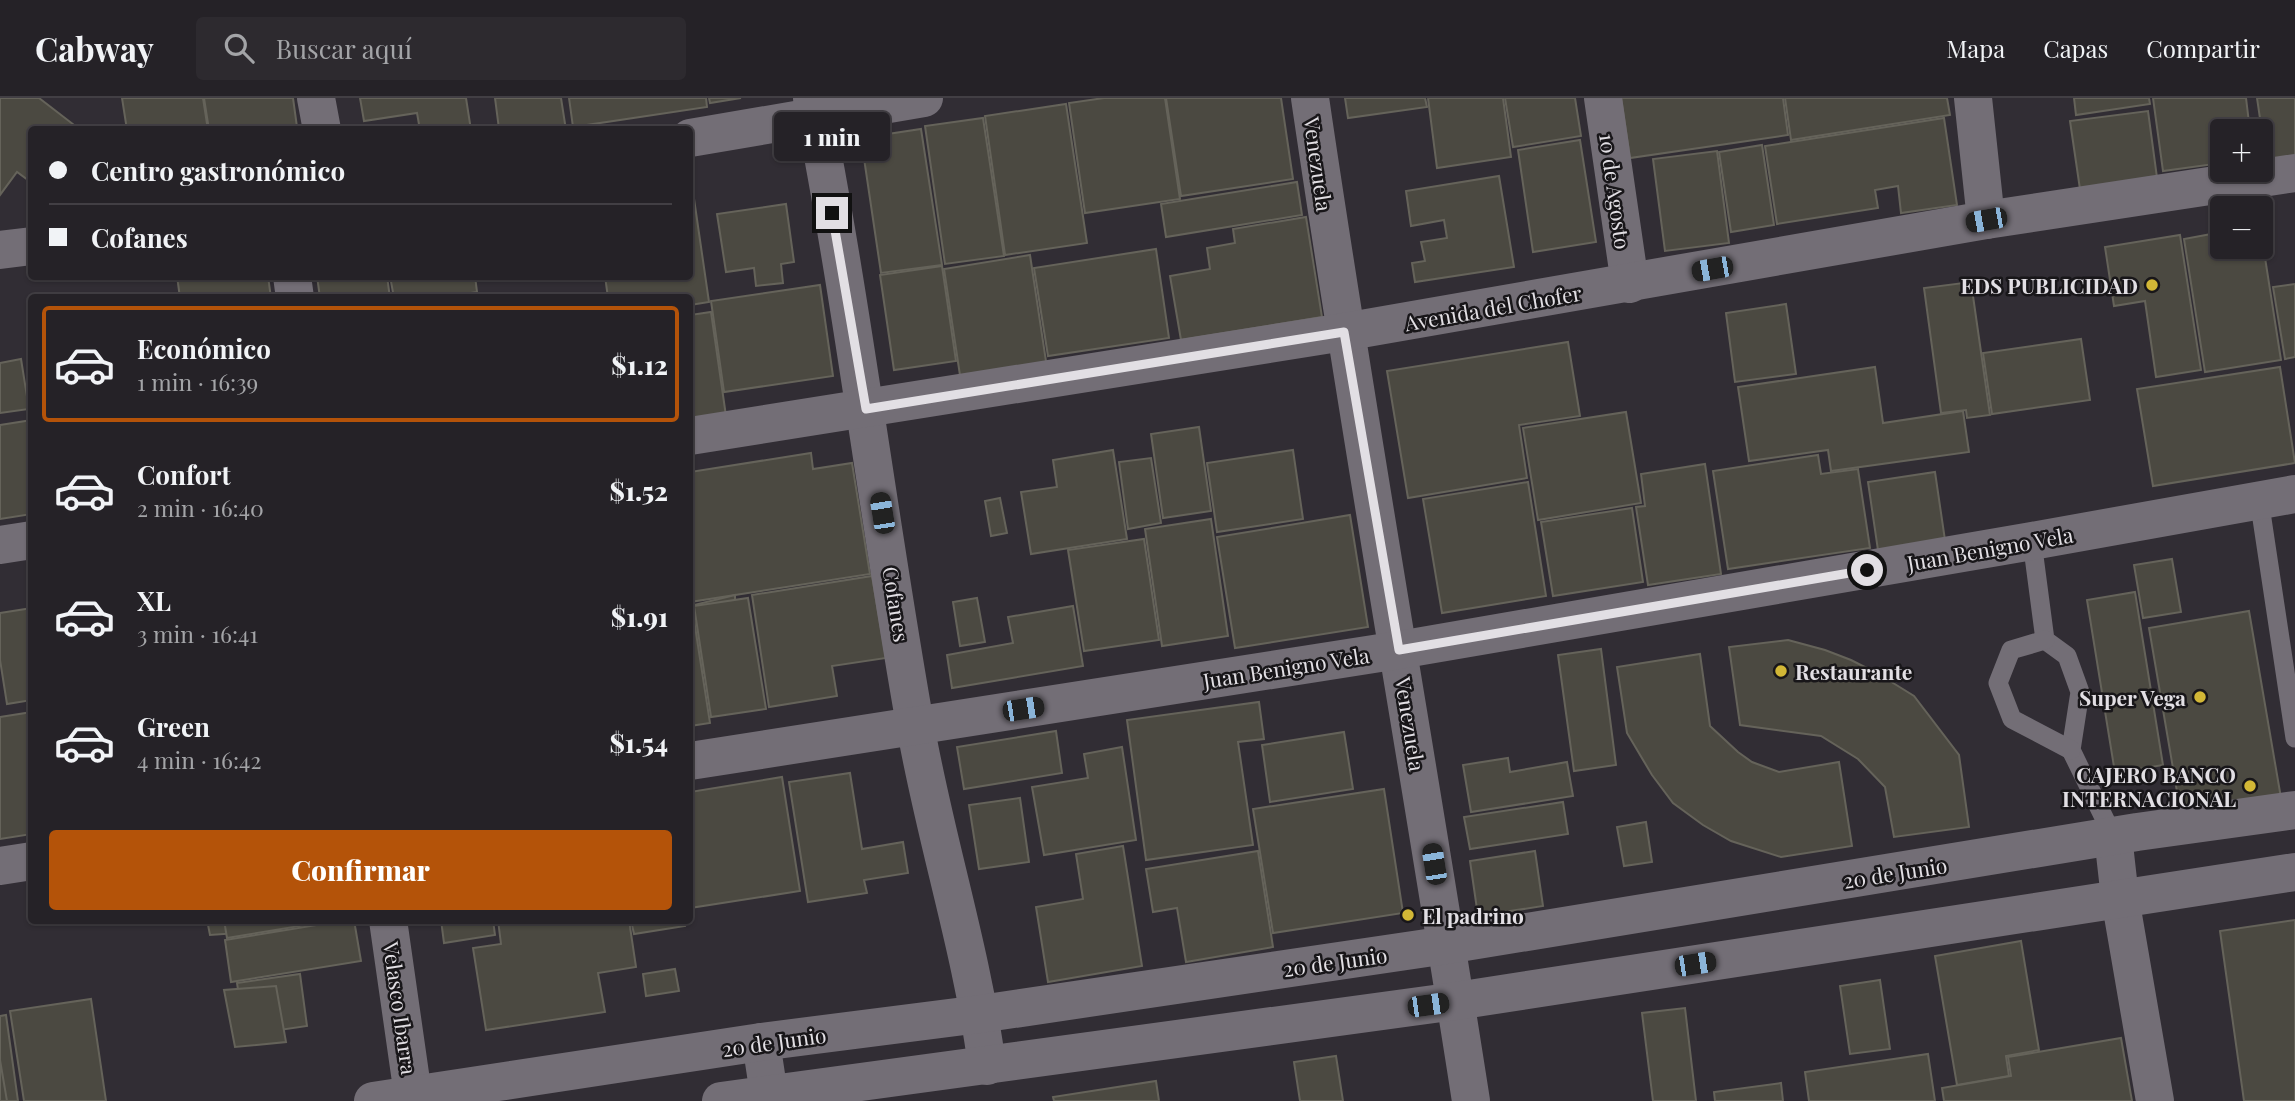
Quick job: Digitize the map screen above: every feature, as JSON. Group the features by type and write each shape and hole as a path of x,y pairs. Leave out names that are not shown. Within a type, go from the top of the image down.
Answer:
{"street":[{"path":"316,98 321,126"},
{"path":"693,137 814,108 924,98"},
{"name":"Venezuela","path":"1310,98 1344,332 1399,650 1471,1101"},
{"name":"10 de Agosto","path":"1603,98 1630,284"},
{"path":"1973,98 1986,220"},
{"name":"Cofanes","path":"814,108 866,409 915,726 980,1014 987,1066"},
{"name":"Avenida del Chofer","path":"693,436 1344,332 1986,220 2295,173"},
{"path":"0,250 28,246"},
{"name":"Juan Benigno Vela","path":"693,761 1399,650 2277,496"},
{"path":"0,545 28,541"},
{"name":"20 de Junio","path":"373,1101 761,1042 980,1014 1447,945 2113,836 2295,810"},
{"path":"2113,836 2120,898 2155,1101"},
{"path":"0,866 28,862"},
{"path":"721,1101 769,1097 1456,1001 2295,872"},
{"name":"Velasco Ibarra","path":"389,924 413,1095"},
{"path":"761,1042 769,1097"}],"lane":[{"path":"2277,496 2295,738"},
{"path":"2032,541 2045,640 2067,656 2080,692 2071,750 2113,836"},
{"path":"2045,640 2011,650 1998,683 2012,719 2071,750"}],"building":[{"path":"0,98 39,98 75,126 28,126 28,180 17,172 0,195"},
{"path":"122,98 203,98 207,126 126,126"},
{"path":"204,98 293,98 297,126 208,126"},
{"path":"360,98 466,98 470,126 419,126 417,113 364,121"},
{"path":"495,98 561,98 565,126 499,126"},
{"path":"569,98 706,98 707,107 573,126"},
{"path":"709,98 741,98 710,103"},
{"path":"1104,98 1165,98 1180,199 1085,213 1069,103"},
{"path":"1166,98 1281,98 1293,179 1181,196"},
{"path":"1345,98 1425,98 1427,107 1348,118"},
{"path":"1428,98 1503,98 1511,157 1437,168"},
{"path":"1505,98 1575,98 1581,136 1513,147"},
{"path":"1621,98 1783,98 1788,135 1630,158"},
{"path":"1785,98 1947,98 1950,115 1791,140"},
{"path":"2074,98 2149,98 2150,104 2076,115"},
{"path":"2153,98 2246,98 2249,119 2210,119 2210,165 2163,171"},
{"path":"2257,98 2295,98 2295,162 2273,165 2273,119 2260,119"},
{"path":"1066,104 1087,243 1005,255 985,116"},
{"path":"2148,111 2158,185 2081,196 2070,121"},
{"path":"983,118 1004,256 945,264 925,126"},
{"path":"1944,118 1957,205 1901,213 1898,186 1875,190 1878,208 1777,224 1765,146"},
{"path":"921,129 942,265 881,273 861,138"},
{"path":"1580,140 1596,242 1533,252 1518,150"},
{"path":"1762,145 1774,225 1731,232 1719,152"},
{"path":"1717,151 1729,243 1665,251 1653,159"},
{"path":"1499,176 1514,267 1415,282 1412,263 1425,261 1421,242 1447,238 1444,220 1411,226 1406,191"},
{"path":"1297,182 1302,215 1166,237 1161,204"},
{"path":"693,192 709,302 693,305 693,294 607,294 606,280 693,280"},
{"path":"786,204 794,262 781,264 783,283 756,286 754,268 726,272 717,214"},
{"path":"1306,217 1322,317 1181,340 1170,276 1210,269 1207,248 1235,243 1233,229"},
{"path":"2210,234 2210,259 2265,259 2281,360 2205,372 2184,239"},
{"path":"2180,235 2201,370 2156,377 2145,301 2114,306 2105,247"},
{"path":"1156,249 1169,338 1048,356 1034,268"},
{"path":"1030,255 1047,368 961,382 944,269"},
{"path":"942,266 956,361 894,370 880,275"},
{"path":"178,280 269,280 270,294 179,294"},
{"path":"318,280 388,280 389,294 319,294"},
{"path":"391,280 476,280 477,292 465,294 393,294"},
{"path":"1971,282 1990,415 1967,418 1966,410 1941,413 1924,288"},
{"path":"2295,284 2295,357 2285,359 2273,287"},
{"path":"820,285 833,376 724,392 711,301"},
{"path":"1786,304 1796,374 1735,382 1726,313"},
{"path":"711,312 726,416 693,421 693,315"},
{"path":"2081,339 2090,400 1992,414 1983,353"},
{"path":"1568,342 1580,416 1519,425 1527,478 1408,498 1387,371"},
{"path":"21,359 28,409 0,413 0,363"},
{"path":"1875,367 1883,423 1963,411 1969,452 1831,471 1828,450 1749,461 1738,387"},
{"path":"2280,367 2295,463 2153,486 2137,389"},
{"path":"1626,412 1641,503 1538,520 1523,428"},
{"path":"28,421 28,515 0,519 0,425"},
{"path":"1199,427 1211,511 1163,518 1151,434"},
{"path":"1113,450 1127,539 1031,554 1021,492 1057,487 1053,460"},
{"path":"1293,450 1303,519 1217,532 1207,463"},
{"path":"811,453 813,469 852,463 870,574 693,602 693,472"},
{"path":"1818,455 1821,474 1858,469 1870,548 1728,569 1713,471"},
{"path":"1151,458 1161,523 1128,529 1119,462"},
{"path":"1705,464 1721,574 1648,585 1636,507 1645,506 1641,474"},
{"path":"1935,472 1946,547 1879,557 1868,482"},
{"path":"1528,482 1546,596 1442,613 1423,499"},
{"path":"1000,498 1007,533 991,536 985,501"},
{"path":"1632,508 1643,582 1553,596 1541,522"},
{"path":"1350,515 1368,627 1235,648 1217,537"},
{"path":"1211,519 1228,636 1162,646 1145,529"},
{"path":"1144,539 1159,640 1084,651 1068,550"},
{"path":"2172,559 2181,612 2143,618 2134,565"},
{"path":"872,576 886,658 832,666 837,696 769,707 752,595"},
{"path":"2135,592 2163,765 2115,773 2087,600"},
{"path":"735,595 736,665 694,675 693,605"},
{"path":"748,598 766,709 711,717 694,606"},
{"path":"977,598 985,642 960,646 953,602"},
{"path":"1073,606 1083,666 952,688 947,655 1013,643 1008,617"},
{"path":"28,609 28,701 7,704 0,660 0,613"},
{"path":"2249,611 2281,798 2181,815 2149,628"},
{"path":"693,613 710,723 693,726"},
{"path":"1788,640 1851,660 1914,696 1959,755 1969,827 1894,837 1885,787 1858,759 1821,736 1740,725 1729,647"},
{"path":"1601,649 1616,765 1574,771 1558,655"},
{"path":"1700,654 1710,726 1738,752 1752,762 1779,772 1839,762 1852,846 1781,857 1731,841 1673,803 1652,775 1627,733 1617,667"},
{"path":"1259,702 1264,739 1238,742 1253,845 1146,860 1127,720"},
{"path":"28,713 28,835 0,839 0,717"},
{"path":"1056,731 1062,773 964,789 957,747"},
{"path":"1344,732 1353,789 1270,802 1262,745"},
{"path":"1122,747 1136,840 1044,855 1032,787 1088,778 1084,754"},
{"path":"1508,758 1510,772 1567,762 1573,796 1471,812 1463,765"},
{"path":"850,773 862,849 903,842 908,873 864,880 867,893 808,902 789,782"},
{"path":"782,777 800,891 693,908 693,792"},
{"path":"1384,789 1403,913 1273,933 1253,809"},
{"path":"1020,798 1029,862 979,869 969,805"},
{"path":"1563,802 1568,834 1470,849 1464,817"},
{"path":"1646,822 1652,862 1624,866 1617,827"},
{"path":"1123,846 1142,966 1048,982 1036,907 1083,899 1076,854"},
{"path":"1258,851 1273,947 1186,962 1177,908 1153,912 1146,869"},
{"path":"1535,851 1543,906 1478,916 1470,861"},
{"path":"2295,920 2295,1101 2244,1101 2220,931"},
{"path":"208,924 278,924 280,930 210,935"},
{"path":"225,924 312,924 227,938"},
{"path":"323,924 355,924 361,961 231,982 225,940"},
{"path":"442,924 494,924 495,935 444,943"},
{"path":"498,924 630,924 636,967 598,973 605,1012 486,1030 473,948 501,944"},
{"path":"632,924 685,924 685,926 634,934"},
{"path":"2021,941 2039,1050 2006,1056 2009,1076 1957,1085 1935,956"},
{"path":"675,969 679,991 646,996 643,974"},
{"path":"300,974 307,1026 245,1035 237,983"},
{"path":"1880,980 1890,1049 1850,1054 1840,986"},
{"path":"276,986 286,1042 235,1047 224,990"},
{"path":"91,999 106,1101 24,1101 10,1011"},
{"path":"1685,1008 1696,1101 1653,1101 1642,1013"},
{"path":"6,1015 18,1101 0,1101 0,1016"},
{"path":"2121,1038 2132,1101 1944,1101 1942,1088 2011,1076 2008,1057"},
{"path":"1928,1054 1935,1101 1809,1101 1805,1072"},
{"path":"1336,1056 1343,1101 1300,1101 1294,1062"},
{"path":"0,1060 7,1101 0,1101"},
{"path":"1156,1081 1159,1101 1054,1101 1053,1097"},
{"path":"1781,1083 1783,1101 1715,1101 1714,1092"}],"place":[{"name":"EDS PUBLICIDAD","path":"2152,285"},
{"name":"Restaurante","path":"1781,671"},
{"name":"Super Vega","path":"2200,697"},
{"name":"CAJERO BANCO INTERNACIONAL","path":"2250,786"},
{"name":"El padrino","path":"1408,915"}],"route":[{"path":"832,213 866,409 1344,332 1399,650 1867,570"}]}
